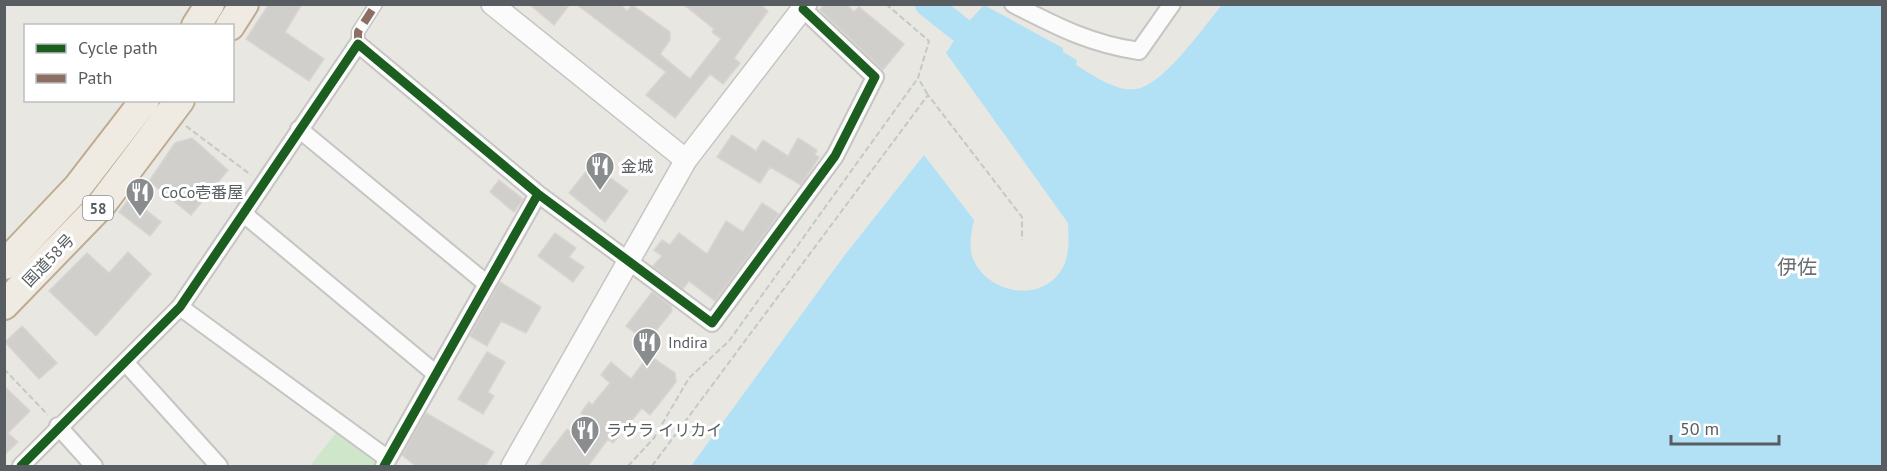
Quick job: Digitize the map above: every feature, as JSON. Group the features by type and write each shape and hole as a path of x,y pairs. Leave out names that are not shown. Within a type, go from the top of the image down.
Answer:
{"highway":[{"path":"197,24 210,4"},
{"path":"231,24 244,4"},
{"name":"国道58号","path":"4,265 77,188 143,102"},
{"name":"国道58号","path":"4,305 101,205 181,112"}],"street":[{"path":"21,466 58,426 180,307 358,44 358,32 376,4"},
{"path":"492,4 686,160"},
{"path":"1013,4 1074,36 1139,51 1172,4"},
{"path":"358,44 538,194 629,261 712,323 835,156 874,77 805,7 686,160 629,261 512,466"},
{"path":"299,129 487,284"},
{"path":"180,307 386,463 538,194"},
{"path":"244,214 436,374"},
{"path":"125,362 219,466"},
{"path":"58,426 94,466"}],"path":[{"path":"628,466 654,438 689,378 729,341 918,78 929,41 886,4"},
{"path":"918,78 928,95 1022,217 1022,240"},
{"path":"652,466 928,95"},
{"path":"181,112 263,184"},
{"path":"4,369 58,426"}],"green space":[{"path":"339,429 378,459 374,466 310,466"}],"water":[{"path":"984,5 1063,48 1063,52 1077,60 1076,65 1097,78 1121,88 1136,89 1147,85 1171,66 1222,5 1882,5 1882,466 691,466 844,256 924,155 974,220 971,241 972,256 990,280 1012,290 1024,291 1047,284 1061,270 1068,251 1068,223 946,53 961,30"}],"building":[{"path":"269,4 302,4 285,32 324,59 309,81 246,39"},
{"path":"529,4 570,4 554,25"},
{"path":"576,4 620,4 627,11 632,5 670,32 670,40 660,54 690,79 721,39 712,32 714,29 683,4 760,4 768,11 734,58 740,63 723,84 710,74 675,118 646,95 666,72"},
{"path":"825,4 846,4 854,12 859,7 904,44 883,70 820,10"},
{"path":"732,135 756,151 763,140 788,156 798,138 817,150 815,155 819,157 801,185 770,167 760,183 717,157"},
{"path":"192,138 228,170 191,215 149,181 175,143"},
{"path":"592,164 628,191 605,222 569,193"},
{"path":"499,180 523,199 514,212 490,192"},
{"name":"CoCo壱番屋","path":"130,197 161,222 150,236 119,212"},
{"path":"762,203 779,214 715,301 689,281 683,289 653,266 662,256 654,250 662,240 670,245 679,233 707,254 726,221 743,232"},
{"path":"555,233 576,248 569,257 584,267 573,282 538,256"},
{"path":"128,252 151,274 96,336 49,291 87,253 109,273"},
{"path":"500,282 541,307 526,333 501,321 487,346 470,336"},
{"path":"652,292 671,306 672,311 647,342 626,326"},
{"path":"22,326 57,363 39,379 5,342"},
{"path":"487,352 505,362 488,392 494,396 483,414 458,399"},
{"path":"649,355 675,373 676,382 650,415 642,408 613,443 608,439 588,466 539,466 567,429 576,436 589,420 581,413 589,402 592,405 610,383 601,375 611,362 631,379"},
{"path":"4,386 30,411 8,433 18,442 4,455"},
{"path":"426,413 494,452 485,466 416,466 402,455"}],"waterway":[{"path":"928,4 961,30"}],"marked path":[{"path":"358,44 358,32 376,4"}],"cycle path":[{"path":"21,466 180,307 358,44 538,194 712,323 835,156 875,77 803,9"},
{"path":"384,466 538,194"}],"place":[{"name":"金城","path":"600,192"},
{"name":"CoCo壱番屋","path":"140,218"},
{"name":"Indira","path":"647,368"},
{"name":"ラウラ イリカイ","path":"585,456"}],"district":[{"name":"伊佐","path":"1797,267"}]}
